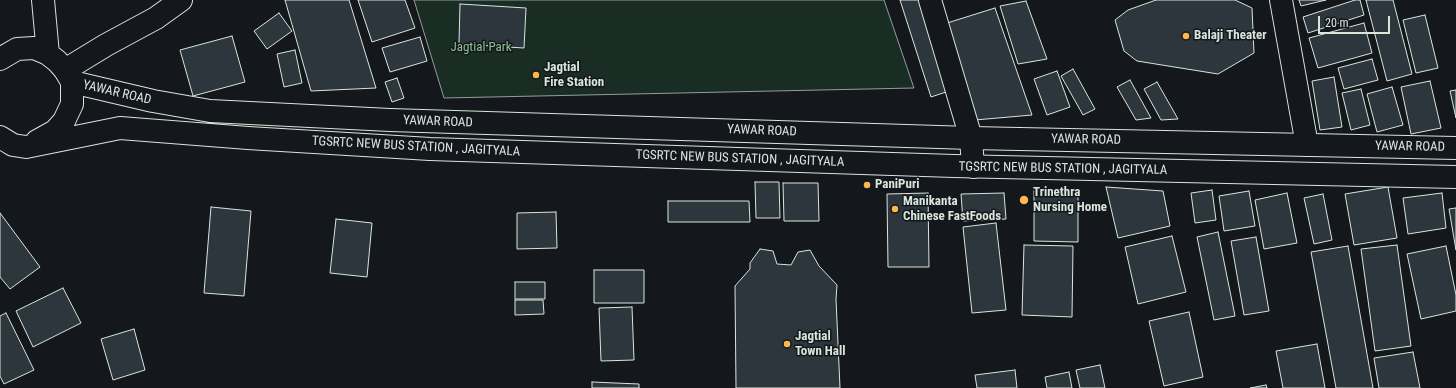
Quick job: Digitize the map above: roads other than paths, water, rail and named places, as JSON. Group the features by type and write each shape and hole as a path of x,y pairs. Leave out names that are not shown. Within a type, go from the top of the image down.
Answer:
{"main road":[{"path":"43,0 48,54"},
{"path":"69,76 106,45 156,18 181,0"},
{"path":"1281,0 1307,145"},
{"path":"934,1 971,138 973,166"},
{"path":"0,59 17,49 34,48 48,54 69,76 72,104 64,121 56,131 26,147 0,153"},
{"name":"YAWAR ROAD","path":"69,76 153,101 210,111 390,120 971,138 1456,148"},
{"name":"TGSRTC NEW BUS STATION , JAGITYALA","path":"26,147 120,128 248,138 430,149 973,166 1456,178"},
{"path":"0,137 12,145 26,147"}],"place":[{"name":"Balaji Theater","path":"1186,36"},
{"name":"Jagtial Fire Station","path":"536,75"},
{"name":"PaniPuri","path":"867,185"},
{"name":"Trinethra Nursing Home","path":"1024,200"},
{"name":"Manikanta Chinese FastFoods","path":"895,209"},
{"name":"Jagtial Town Hall","path":"787,344"}],"park label":[{"name":"Jagtial Park","path":"481,48"}]}
